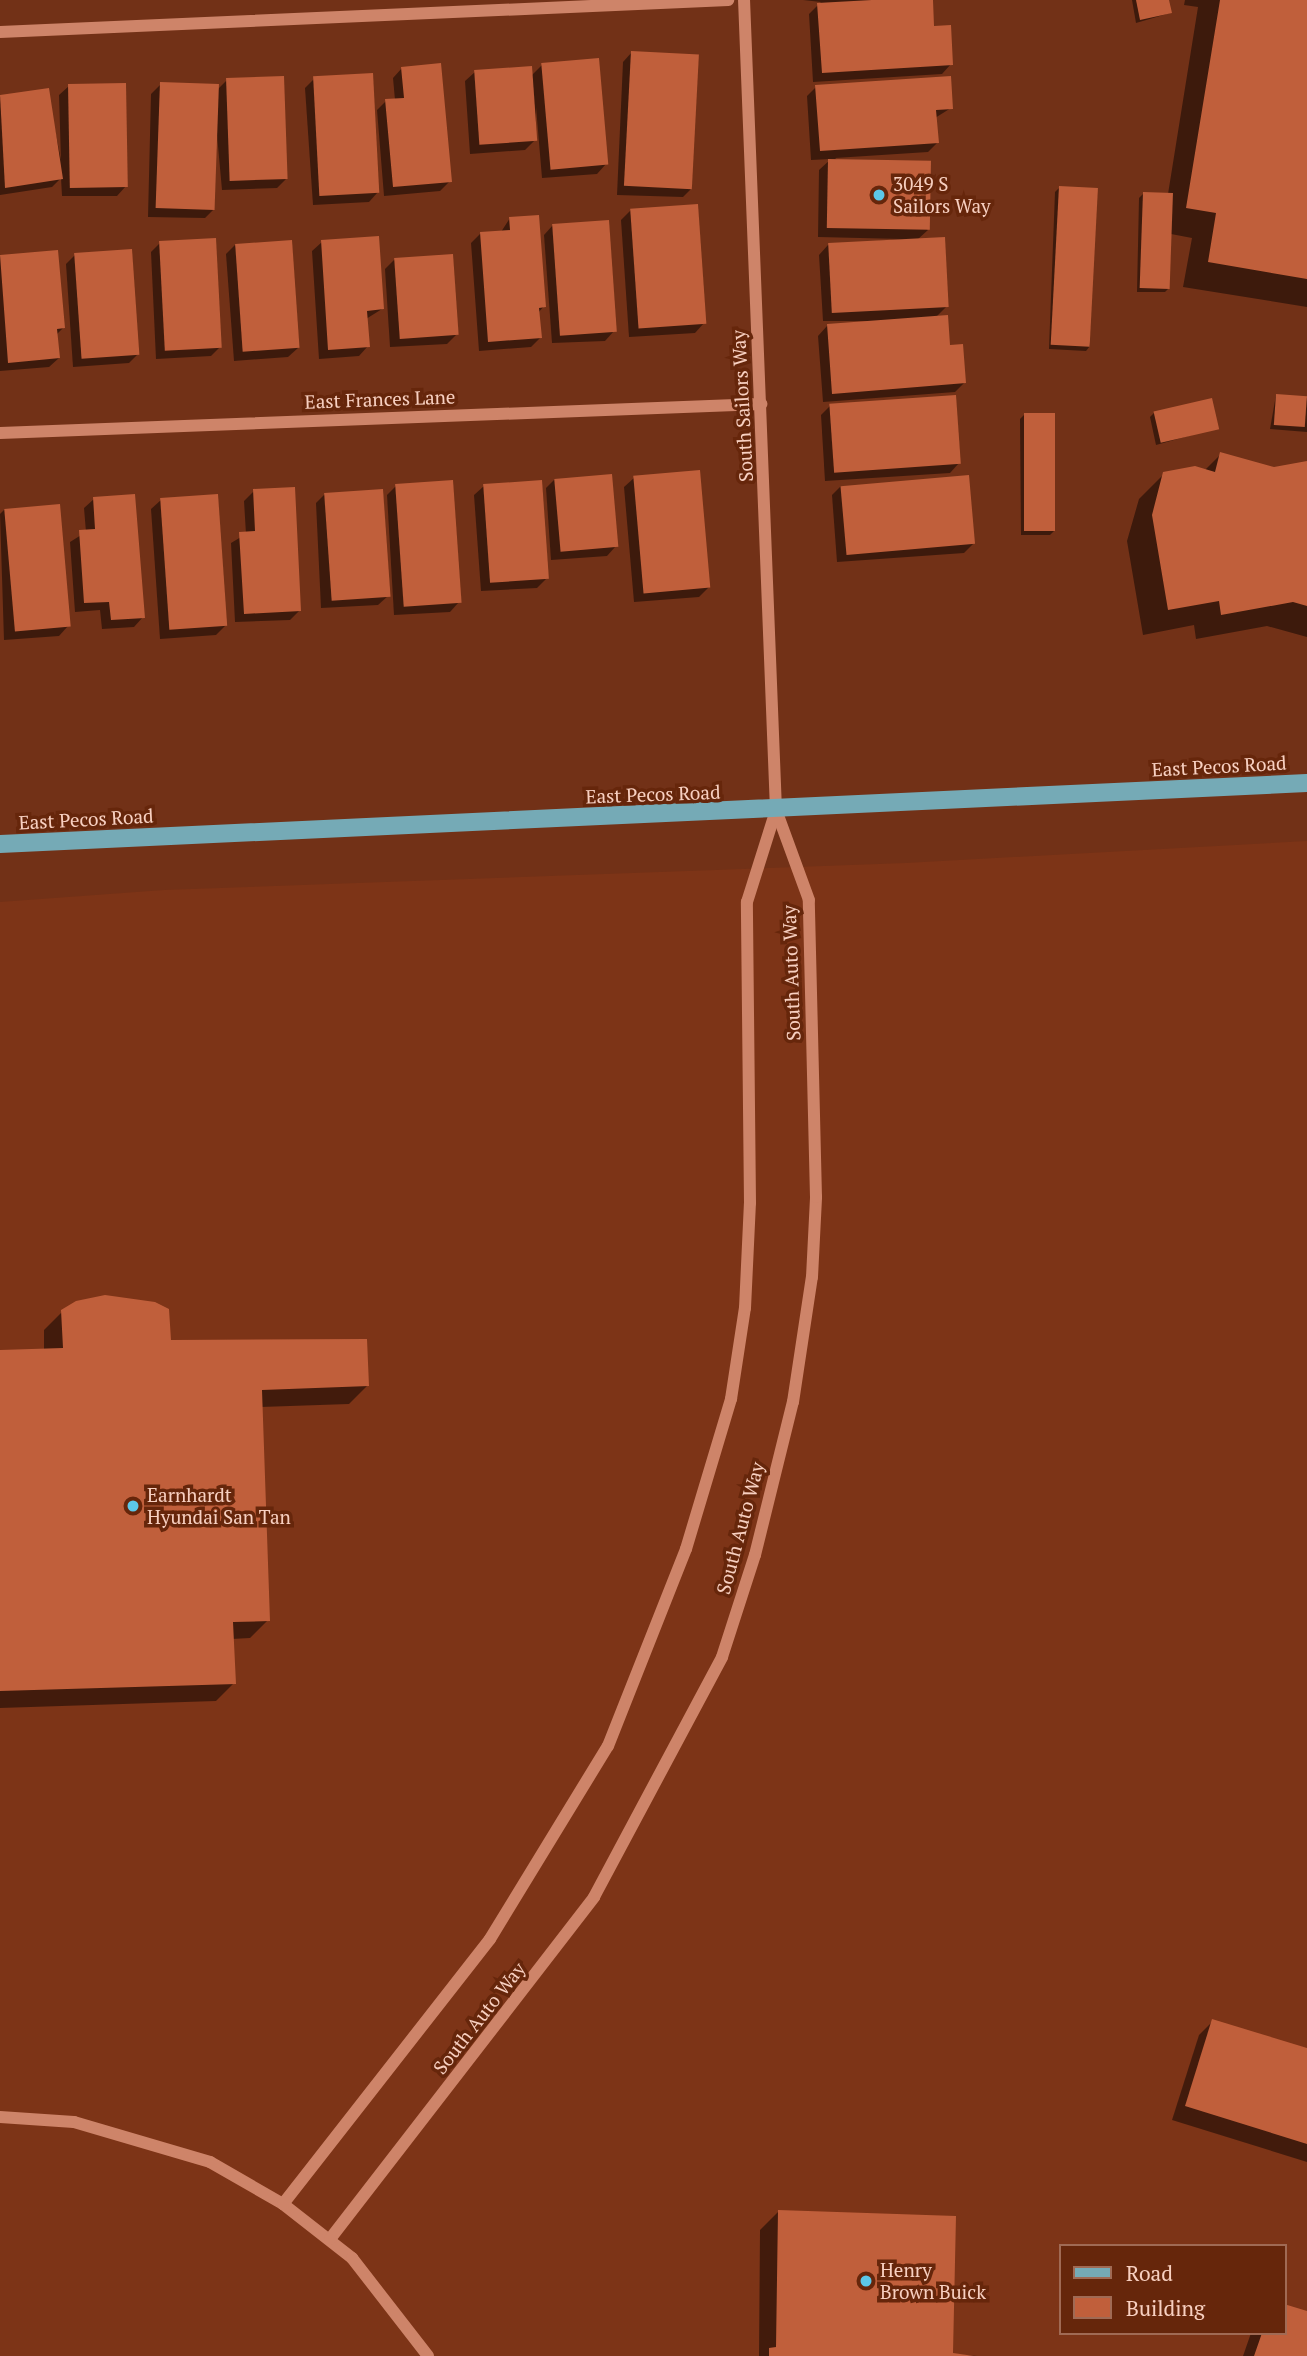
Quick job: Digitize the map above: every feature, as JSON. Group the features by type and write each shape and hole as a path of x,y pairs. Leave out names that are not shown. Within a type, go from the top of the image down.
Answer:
{"main road":[{"name":"East Pecos Road","path":"0,844 776,810 1307,783"}],"street":[{"path":"0,32 728,0"},
{"name":"South Sailors Way","path":"744,0 776,810"},
{"name":"East Frances Lane","path":"0,433 761,404"},
{"name":"South Auto Way","path":"283,2204 490,1939 529,1880 608,1746 686,1549 731,1399 745,1308 750,1203 747,902 776,810"},
{"name":"South Auto Way","path":"331,2239 594,1897 722,1657 755,1555 793,1402 812,1277 817,1197 809,900 776,810"},
{"path":"0,2118 74,2122 127,2134 210,2162 283,2204 331,2239 394,2308 428,2356"}],"shaded area":[{"path":"1307,841 1307,2356 0,2356 0,902 164,890 906,863"}],"building":[{"path":"933,0 934,26 951,25 953,65 822,73 817,3"},
{"path":"1136,0 1169,0 1172,13 1140,20"},
{"path":"1220,0 1307,0 1307,279 1208,262 1216,213 1186,208"},
{"path":"631,51 699,55 692,189 624,186"},
{"path":"599,58 608,165 551,170 541,63"},
{"path":"441,63 452,182 393,187 385,99 404,98 401,67"},
{"path":"532,66 537,141 479,145 474,70"},
{"path":"373,73 379,193 319,196 313,76"},
{"path":"284,76 288,179 230,181 226,78"},
{"path":"951,76 953,109 936,110 939,143 820,151 815,85"},
{"path":"160,82 219,84 215,210 156,208"},
{"path":"126,83 128,187 70,188 68,84"},
{"path":"49,88 63,179 5,188 0,95"},
{"name":"3049 S Sailors Way","path":"828,159 931,161 930,230 827,228"},
{"path":"1059,186 1098,188 1090,347 1051,345"},
{"path":"1143,192 1173,193 1170,289 1140,288"},
{"path":"698,204 706,324 639,328 630,209"},
{"path":"539,215 546,307 539,308 542,338 488,342 480,232 510,230 509,217"},
{"path":"609,220 617,332 560,336 552,224"},
{"path":"379,236 384,309 367,311 370,347 328,350 321,240"},
{"path":"945,237 949,307 832,313 828,243"},
{"path":"216,238 222,348 165,351 159,241"},
{"path":"292,240 300,348 243,352 235,244"},
{"path":"132,249 139,355 82,359 74,253"},
{"path":"58,250 65,328 57,329 60,358 8,363 0,255"},
{"path":"453,254 459,335 400,339 394,258"},
{"path":"948,315 950,345 963,344 966,383 832,394 827,324"},
{"path":"1276,394 1307,396 1305,427 1274,425"},
{"path":"956,395 961,464 834,473 829,404"},
{"path":"1212,398 1219,429 1161,443 1154,411"},
{"path":"1024,413 1055,413 1055,531 1024,531"},
{"path":"1220,452 1274,467 1307,461 1307,606 1293,602 1221,615 1219,601 1168,610 1152,515 1163,472 1195,466 1215,472"},
{"path":"700,470 710,588 644,593 633,476"},
{"path":"612,474 618,547 561,552 554,479"},
{"path":"969,475 975,544 847,555 840,486"},
{"path":"453,480 462,603 404,607 395,484"},
{"path":"542,480 549,579 490,583 483,484"},
{"path":"295,487 301,611 244,614 239,532 255,531 253,489"},
{"path":"383,489 391,597 332,601 324,493"},
{"path":"135,494 145,618 111,620 109,602 84,603 79,530 95,529 93,497"},
{"path":"218,494 227,626 169,630 160,498"},
{"path":"60,504 71,627 15,631 4,509"},
{"name":"Earnhardt Hyundai San Tan","path":"105,1295 155,1302 169,1309 171,1340 367,1339 369,1386 262,1390 270,1621 233,1622 236,1684 0,1691 0,1350 63,1348 61,1310 76,1301"},
{"path":"1212,2019 1307,2048 1307,2144 1185,2106"},
{"name":"Henry Brown Buick","path":"778,2210 956,2216 953,2353 974,2356 769,2356 769,2348 776,2347"},
{"path":"1286,2305 1307,2311 1307,2356 1254,2356 1261,2335 1286,2335"}],"place":[{"name":"3049 S Sailors Way","path":"879,195"},
{"name":"Earnhardt Hyundai San Tan","path":"133,1506"},
{"name":"Henry Brown Buick","path":"866,2281"}]}
